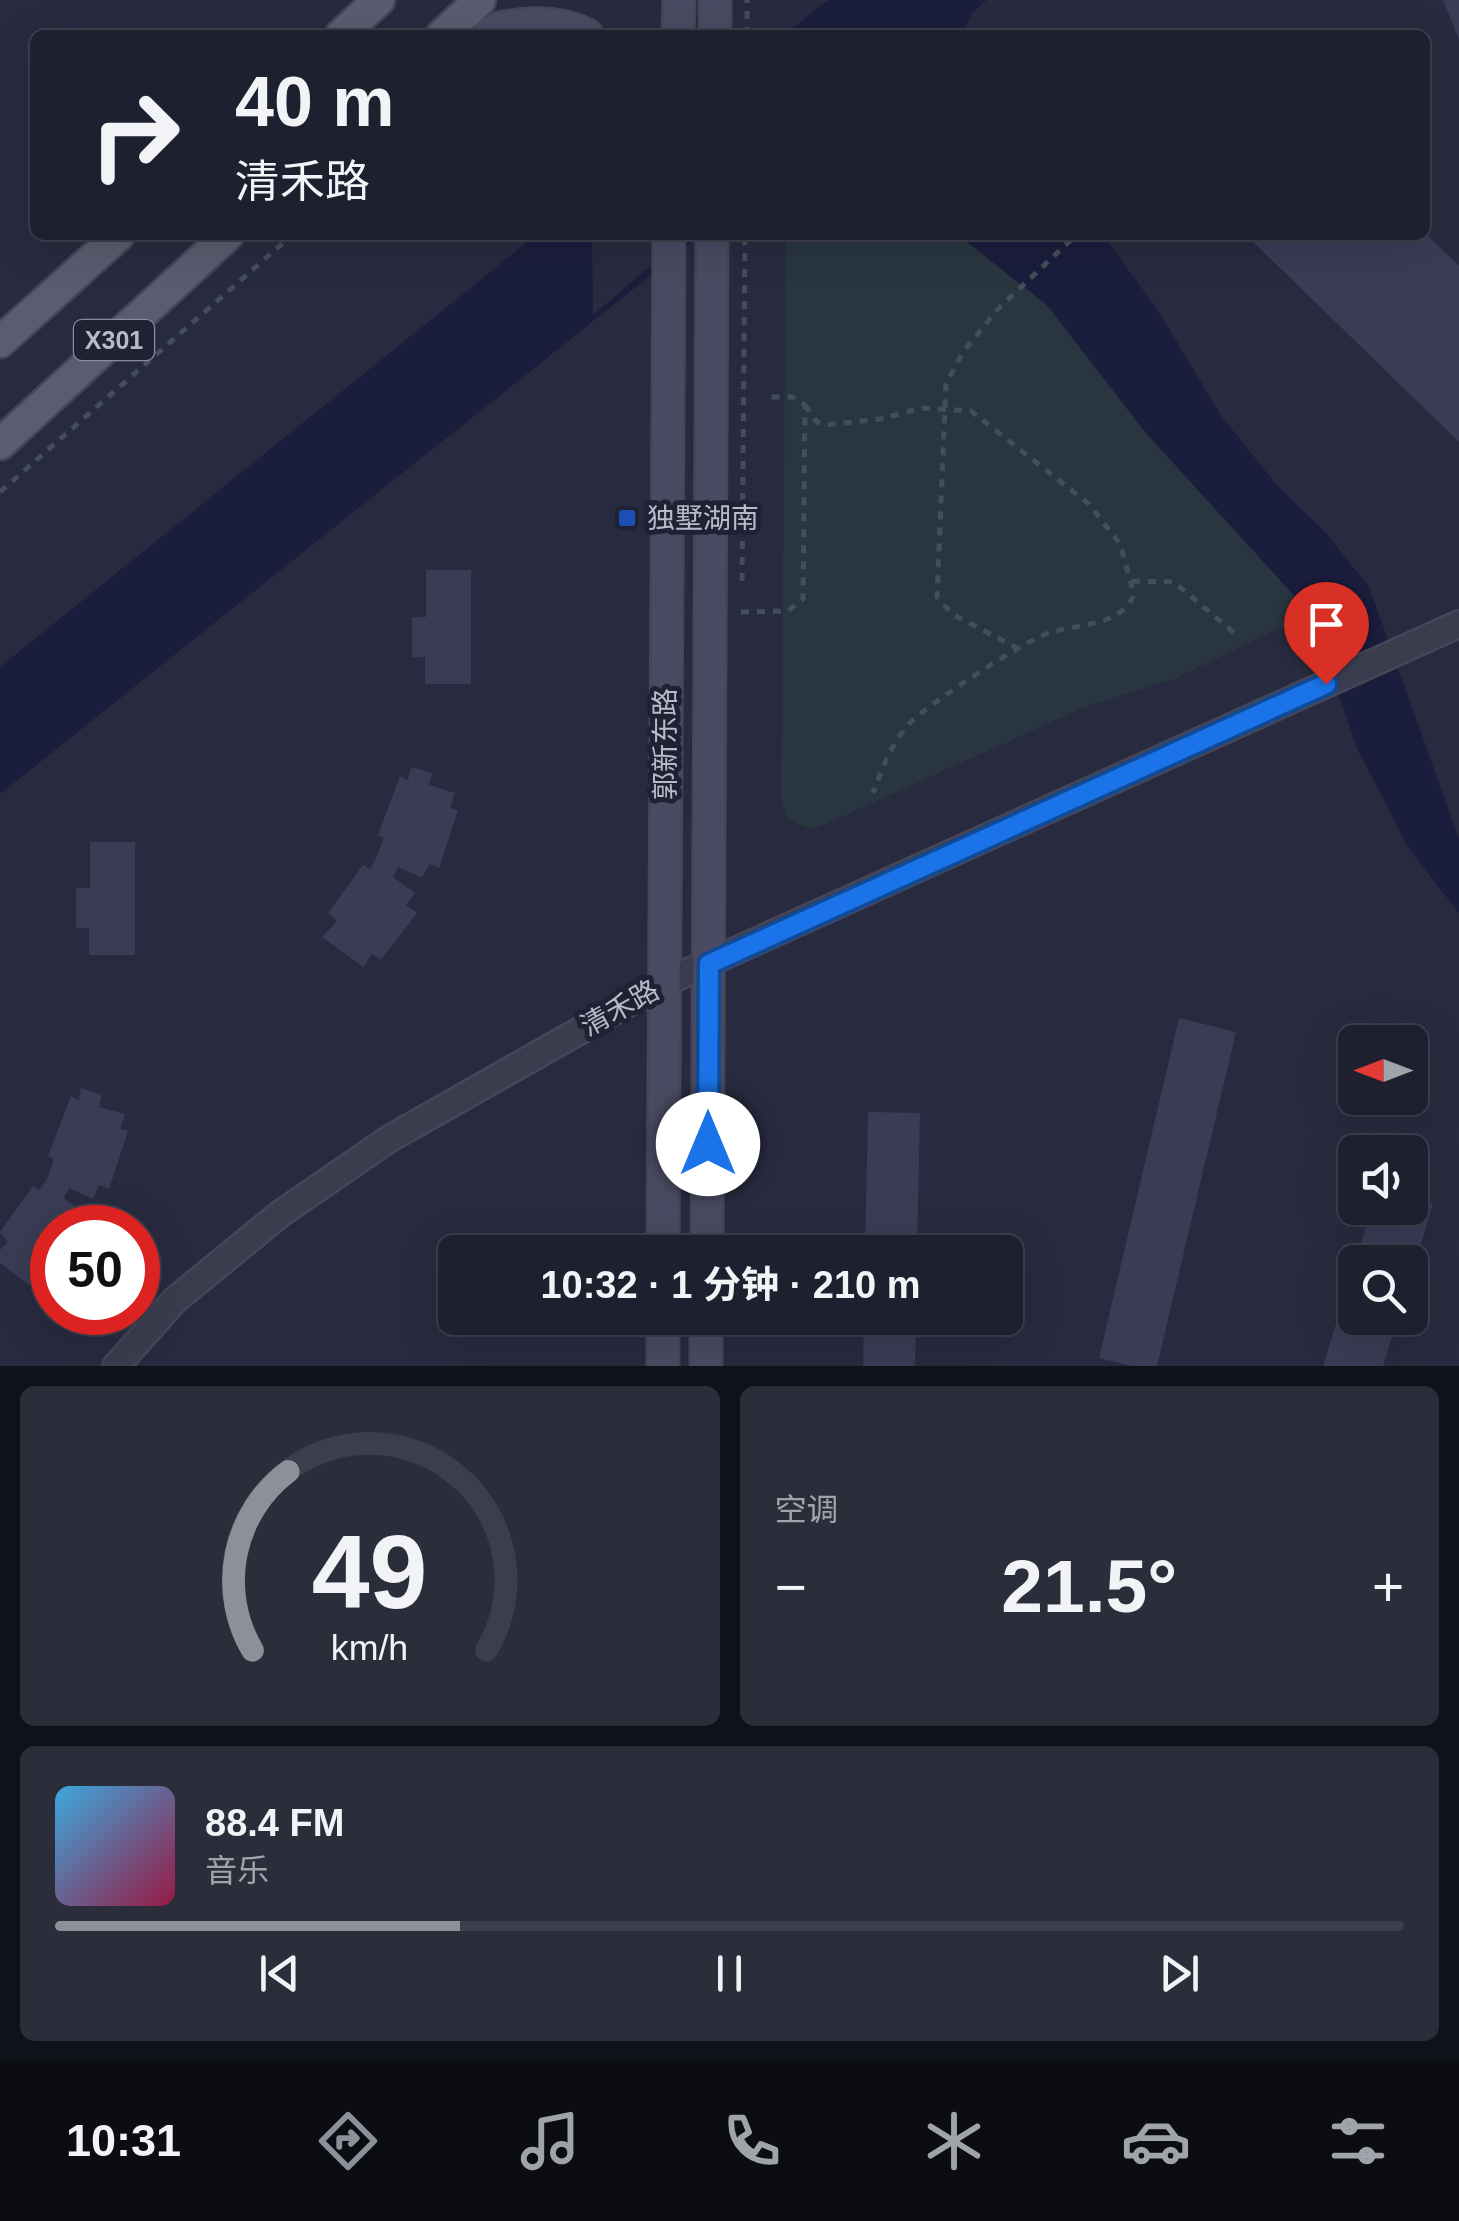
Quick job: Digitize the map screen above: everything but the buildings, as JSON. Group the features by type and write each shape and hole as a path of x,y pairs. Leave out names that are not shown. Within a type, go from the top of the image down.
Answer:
{"main road":[{"path":"346,30 379,0"},
{"path":"447,30 480,0"},
{"path":"678,30 679,0"},
{"path":"715,0 715,30"},
{"path":"501,30 527,24 572,30"},
{"name":"X301","path":"0,342 113,240"},
{"name":"X301","path":"0,444 223,240"},
{"name":"郭新东路","path":"664,1235 668,240"},
{"name":"郭新东路","path":"707,1235 712,240"},
{"path":"663,1335 663,1366"},
{"path":"706,1335 706,1366"}],"street":[{"name":"清禾路","path":"116,1366 174,1300 280,1214 388,1139 664,982 1459,624"}],"path":[{"path":"747,30 748,0"},
{"path":"0,492 286,240"},
{"path":"741,630 745,240"},
{"path":"1020,649 952,614 937,597 946,384 963,352 997,310 1071,240"},
{"path":"769,397 793,397 817,422 825,425 945,406 971,412 1088,504 1120,544 1132,581 1134,594 1123,612 1078,629 1045,634 910,723 885,760 873,794"},
{"path":"741,612 788,611 803,599 804,405"},
{"path":"1132,581 1174,582 1239,637"}],"shaded area":[{"path":"786,240 964,240 1047,305 1145,432 1310,613 1175,679 1085,707 812,830 788,819 781,801"}],"water":[{"path":"828,0 987,0 972,13 964,30 790,30"},
{"path":"530,240 695,240 0,794 0,667"},
{"path":"964,240 1107,240 1159,312 1222,417 1369,587 1459,839 1459,913 1409,849 1357,748 1310,613 1145,432 1047,305"}],"pier":[{"path":"592,240 681,240 593,315"}],"place":[{"name":"独墅湖南","path":"627,518"}],"route":[{"path":"708,1144 709,964 1326,684"}]}
